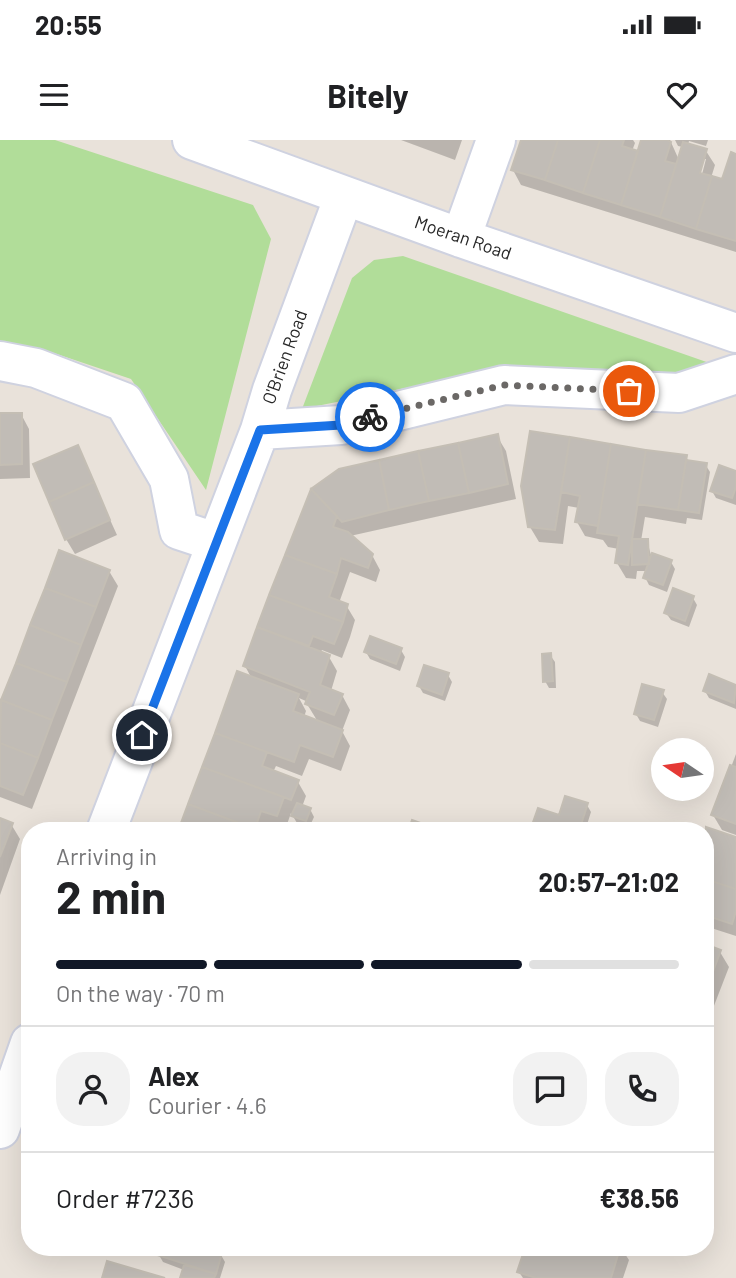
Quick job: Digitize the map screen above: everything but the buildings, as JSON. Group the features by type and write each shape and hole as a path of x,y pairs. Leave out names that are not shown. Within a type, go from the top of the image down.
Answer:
{"street":[{"name":"Moeran Road","path":"192,140 461,238 736,333"},
{"path":"461,238 496,140"},
{"name":"O'Brien Road","path":"109,822 260,430 272,390 344,196"},
{"path":"0,361 36,368 124,402 169,479 179,530 215,542"},
{"path":"260,430 341,425 504,385 679,393 736,374"},
{"path":"0,1129 21,1069"}],"green space":[{"path":"0,140 55,140 253,205 271,239 206,490 131,379 39,348 0,347"},
{"path":"403,256 718,366 705,375 460,377 302,409 352,278 374,260"}],"way so far":[{"path":"370,417 504,385 629,391"}],"route":[{"path":"142,735 260,430 341,425 370,417"}]}
